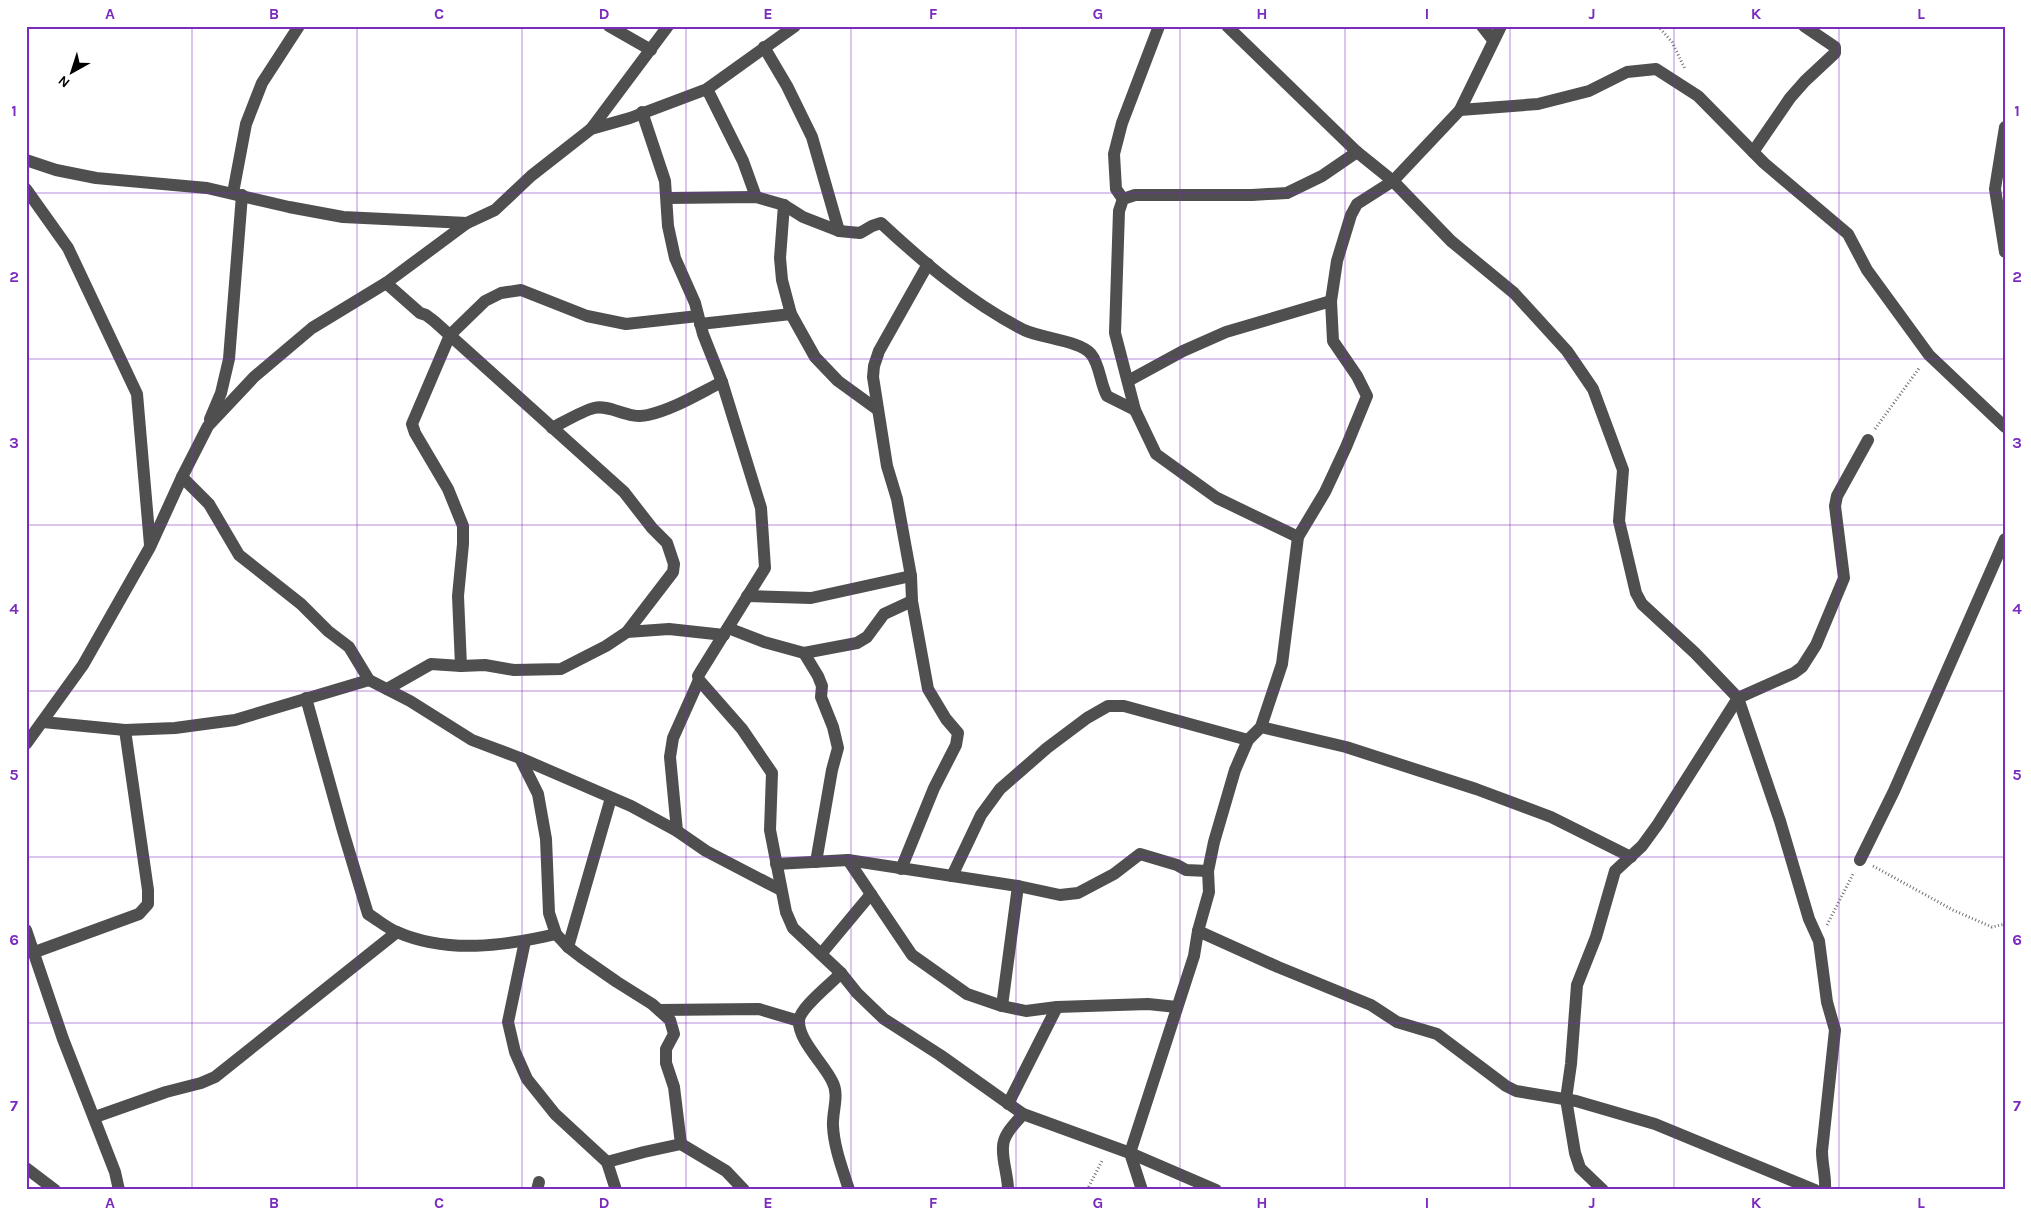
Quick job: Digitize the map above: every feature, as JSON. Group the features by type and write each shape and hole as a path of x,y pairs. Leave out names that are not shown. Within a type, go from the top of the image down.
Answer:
{"street":[{"path":"26,744 83,665 150,547 208,426 221,393 229,359 238,194 246,124 262,83 299,26"},
{"path":"609,26 651,50"},
{"path":"208,426 254,377 312,328 386,283 467,223 495,210 531,176 591,129 668,26"},
{"path":"591,129 630,118 707,89 795,26"},
{"path":"1123,199 1116,189 1114,154 1122,123 1159,26"},
{"path":"1227,26 1357,152 1393,181 1451,241 1514,293 1567,351 1594,388 1623,470 1619,521 1636,593 1642,604 1695,653 1738,698 1780,821 1809,918 1819,941 1827,1002 1835,1030 1822,1151 1822,1164 1826,1174 1825,1190"},
{"path":"1482,26 1493,40"},
{"path":"1142,1190 1130,1153 1194,956 1198,931 1209,892 1208,871 1214,842 1234,770 1248,740 1261,727 1282,664 1298,537 1325,492 1367,396 1357,376 1333,341 1330,301 1337,261 1351,215 1357,204 1393,181 1460,110 1501,26"},
{"path":"1753,152 1790,98 1835,53 1835,46 1804,26"},
{"path":"764,47 787,86 812,137 839,231"},
{"path":"1460,110 1538,104 1589,91 1627,72 1656,69 1698,96 1753,152 1848,234 1867,270 1929,355 2005,426"},
{"path":"707,89 743,161 756,197"},
{"path":"642,112 665,181 668,226 676,258 695,303 699,320 722,382 761,508 765,568 698,676 699,680 687,702 673,738 670,757 677,831"},
{"path":"2005,127 1995,189 2005,252"},
{"path":"1298,537 1218,498 1156,454 1135,410 1115,333 1118,211 1123,199 1135,195 1252,195 1287,193 1322,176 1357,152"},
{"path":"26,160 56,170 96,178 207,188 343,217 467,223"},
{"path":"26,189 68,248 137,394 150,547"},
{"path":"667,198 756,197 784,205 803,218 839,231 860,233 881,223 928,264 974,300 1024,330 1050,339 1081,346 1091,354 1107,396 1135,410"},
{"path":"784,205 780,258 782,280 791,314 814,357 838,381 878,410"},
{"path":"900,869 934,788 956,745 958,733 946,719 928,689 912,601 910,576 897,499 887,466 873,377 879,351 928,264"},
{"path":"386,283 414,309 426,315 450,335 624,492 667,544 672,552 674,564 673,572 627,632 606,646 561,669 514,670 485,664 461,666 431,664 387,689"},
{"path":"461,666 458,596 463,526 448,489 415,433 412,424 450,335 485,301 501,293 521,290 588,316 626,324 791,314"},
{"path":"1128,381 1183,351 1226,332 1330,301"},
{"path":"552,428 595,408 608,408 627,415 646,416 670,408 722,382"},
{"path":"1603,1190 1580,1168 1566,1099 1571,1064 1577,985 1596,937 1615,872 1631,857 1658,824 1738,698 1794,673 1802,667 1816,645 1844,578 1835,506 1837,496 1868,440"},
{"path":"182,477 209,504 239,555 301,604 328,631 348,647 369,680 472,740 520,758 632,806 677,831 706,851 780,890"},
{"path":"1860,860 1894,791 2005,538"},
{"path":"747,596 811,598 910,576"},
{"path":"627,632 669,629 726,631 804,654 857,644 868,637 884,614 912,601"},
{"path":"804,654 822,686 821,697 833,727 838,748 832,770 816,862"},
{"path":"43,722 125,730 175,728 235,720 369,680"},
{"path":"699,680 742,729 772,773 770,830 780,890 793,928 841,973 857,993 884,1019 977,1080 1023,1114 1130,1153 1216,1190"},
{"path":"306,698 368,914 397,932 436,943 482,946 525,941 556,934"},
{"path":"952,876 981,815 1000,789 1047,748 1087,718 1108,706 1124,706 1248,740"},
{"path":"1261,727 1346,747 1476,789 1551,818 1631,857"},
{"path":"35,952 139,914 148,904 148,890 125,730"},
{"path":"520,758 538,794 546,839 550,913 556,934 568,947 659,1010 670,1020 674,1034 666,1049 666,1063 674,1087 681,1144"},
{"path":"568,947 610,798"},
{"path":"776,864 848,860 1018,886 1060,895 1078,893 1114,874 1140,854 1186,870 1208,871"},
{"path":"848,860 912,956 967,994 1002,1006 1026,1011 1057,1007 1148,1004 1178,1006"},
{"path":"1002,1006 1018,886"},
{"path":"821,954 871,894"},
{"path":"26,930 63,1039 115,1172 119,1190"},
{"path":"1198,931 1278,967 1371,1005 1397,1022 1437,1034 1511,1089 1566,1099 1655,1124 1815,1190"},
{"path":"95,1117 215,1077 397,932"},
{"path":"525,941 508,1022 515,1052 527,1078 555,1114 607,1162 616,1190"},
{"path":"841,973 801,1012 799,1021 800,1031 833,1081 836,1097 833,1126 839,1158 849,1190"},
{"path":"1008,1104 1057,1007"},
{"path":"659,1010 759,1010 799,1021"},
{"path":"1008,1190 1008,1176 1002,1146 1009,1130 1023,1114"},
{"path":"607,1162 681,1144 726,1171 744,1190"},
{"path":"27,1169 54,1190"}],"path":[{"path":"1658,26 1672,42 1687,73"},
{"path":"1868,440 1929,355"},
{"path":"1819,941 1860,860 1953,910 1992,927 2005,924"},
{"path":"1087,1190 1109,1146"}]}
